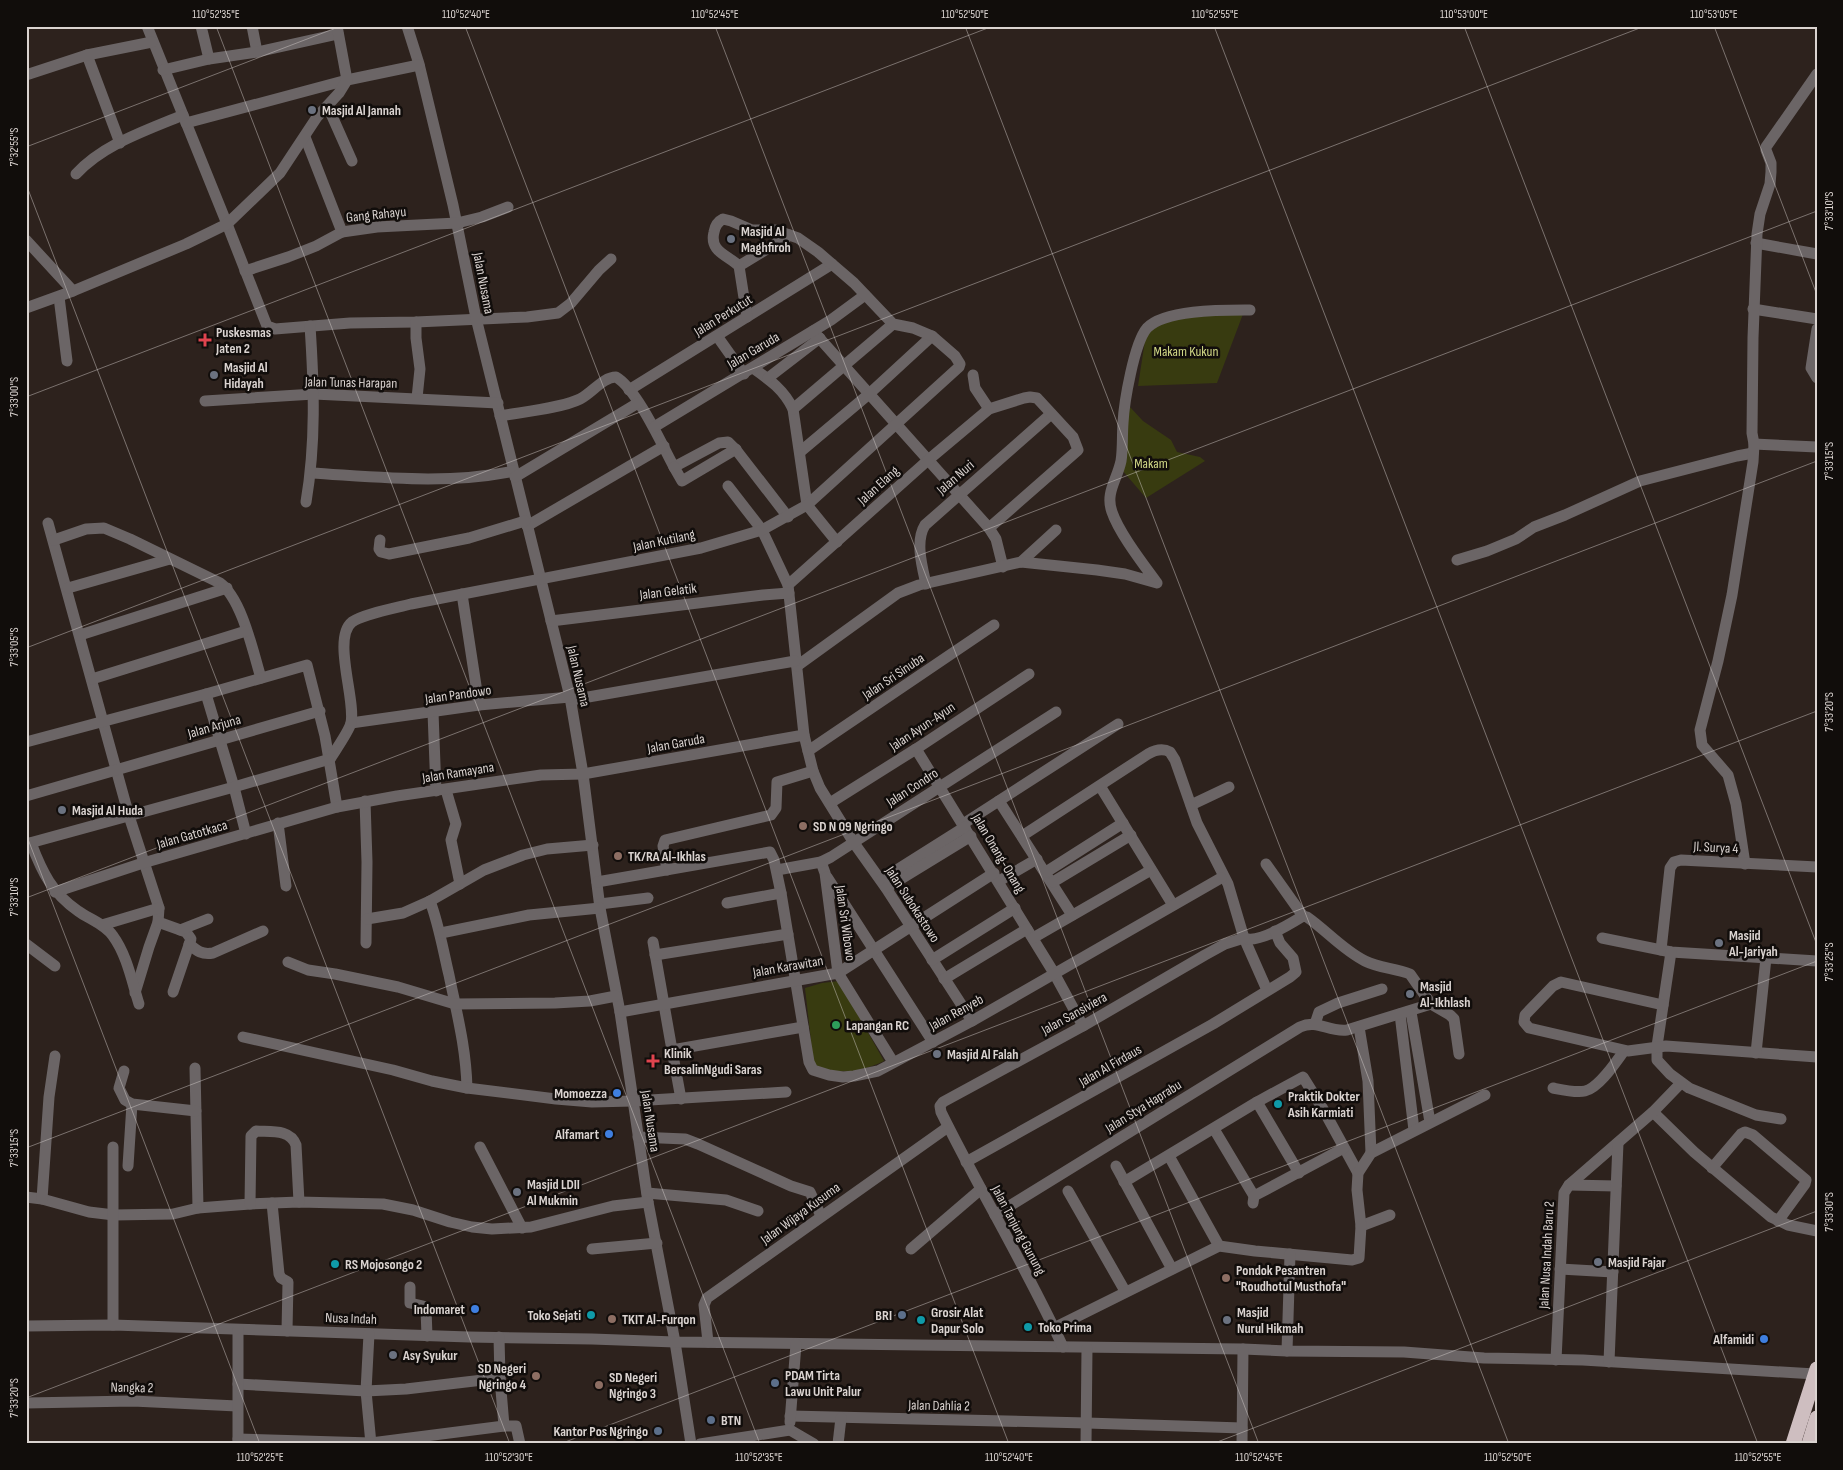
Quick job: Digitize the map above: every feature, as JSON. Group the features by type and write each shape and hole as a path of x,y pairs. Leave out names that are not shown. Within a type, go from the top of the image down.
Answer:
{"highway":[{"path":"1793,1444 1816,1372"},
{"path":"1809,1444 1817,1418"}],"street":[{"path":"146,26 228,224 267,326 275,328 350,322 527,318 558,313 571,303 611,259"},
{"path":"201,26 209,59"},
{"path":"252,26 257,52"},
{"name":"Jalan Nusama","path":"407,26 419,65 457,223 476,318 570,699 583,774 600,906 620,1012 647,1198 675,1342 691,1444"},
{"path":"26,308 59,297 186,244 228,224 280,173 317,117 328,107 347,80 337,30 257,52 209,59 163,70"},
{"path":"26,75 87,55 152,42"},
{"path":"87,55 120,143"},
{"path":"76,174 88,161 106,149 184,119 347,80 419,65"},
{"path":"1745,864 1736,804 1728,775 1702,744 1700,725 1718,661 1735,579 1754,448 1752,433 1753,309 1758,224 1770,184 1771,164 1766,147 1817,74"},
{"path":"328,107 352,161"},
{"path":"305,136 342,232"},
{"name":"Gang Rahayu","path":"245,271 295,254 342,232 376,227 457,223 482,217 508,207"},
{"path":"747,316 739,266 715,247 713,234 717,223 723,219 752,230 775,230 808,244 854,282 894,324 913,328 932,336 800,452"},
{"path":"739,266 790,235"},
{"path":"26,240 73,291"},
{"path":"1756,243 1817,254"},
{"name":"Jalan Perkutut","path":"629,390 832,264"},
{"name":"Jalan Garuda","path":"654,427 748,371 816,335 865,295"},
{"path":"59,297 67,361"},
{"path":"1753,309 1817,319"},
{"path":"570,699 796,663 898,593 909,588 1022,562 1106,571 1157,583 1120,530 1112,513 1109,495 1121,463 1123,422 1139,345 1148,328 1177,314 1250,310"},
{"path":"416,322 420,369 417,398"},
{"path":"793,409 894,324"},
{"path":"306,502 311,472 314,394 310,326"},
{"path":"1817,329 1812,368 1817,378"},
{"path":"768,378 816,335 988,528 996,540 1003,566"},
{"path":"717,336 748,371 768,378 783,392 793,409 807,505 837,542"},
{"name":"Jalan Kutilang","path":"351,723 350,687 344,662 344,650 348,628 352,622 386,611 462,594 701,548 762,530 807,505 959,367 960,364 955,356 932,336"},
{"path":"973,376 975,388 988,409 1015,400 1037,398 1076,443 1078,450 988,528"},
{"path":"500,416 576,400 612,377 620,379 654,427 674,467 719,443 728,442 736,449 788,517"},
{"name":"Jalan Tunas Harapan","path":"205,401 314,394 498,403"},
{"path":"311,472 439,480 514,474 638,403"},
{"name":"Jalan Elang","path":"788,589 927,461 988,409"},
{"name":"Jalan Nuri","path":"926,584 922,569 921,531 930,519 1051,414"},
{"path":"380,540 379,549 381,552 389,554 526,524 664,446"},
{"path":"1457,560 1487,551 1640,480 1754,448 1817,447"},
{"name":"Jalan Subokastowo","path":"728,486 762,530 788,589 804,736 813,771 820,788 854,843 911,926 972,1021"},
{"path":"48,523 68,588 129,816 159,908 158,922 135,993"},
{"path":"54,540 86,529 104,528 227,588 238,605 261,678"},
{"path":"1022,562 1056,530"},
{"path":"68,588 170,559"},
{"path":"80,635 227,588"},
{"name":"Jalan Gelatik","path":"551,621 754,596 788,589"},
{"path":"462,594 478,705"},
{"name":"Jalan Sri Sinuba","path":"808,751 994,625"},
{"path":"92,680 246,631"},
{"path":"28,741 206,694 304,665 309,667 320,711 338,807"},
{"name":"Jalan Ayun-Ayun","path":"830,803 1029,674"},
{"path":"206,694 246,834"},
{"name":"Jalan Pandowo","path":"351,723 478,705 570,699"},
{"name":"Jalan Arjuna","path":"26,796 320,711"},
{"path":"433,712 441,791 456,824 451,840 460,884"},
{"name":"Jalan Condro","path":"776,870 823,868 854,843 1056,712"},
{"path":"139,1004 121,949 112,934 79,912 55,892 28,844 234,788 330,759 351,723"},
{"path":"883,884 966,829 999,800 1118,724"},
{"name":"Jalan Garuda","path":"583,774 804,736"},
{"name":"Jalan Onang-Onang","path":"916,749 1054,972 1083,1026"},
{"path":"1022,836 1148,754 1155,750 1166,750 1173,756 1202,834 1228,884 1244,938 1267,990"},
{"path":"668,870 663,846 665,840 771,815 776,808 777,782 813,771"},
{"name":"Jalan Ramayana","path":"338,807 365,801 541,775 583,774"},
{"path":"1100,786 1173,905"},
{"path":"1191,805 1229,787"},
{"path":"999,800 1053,882 1072,915"},
{"path":"365,801 367,862 366,943"},
{"name":"Jalan Gatotkaca","path":"55,892 143,863 338,807"},
{"path":"278,823 286,886"},
{"path":"1046,872 1123,823"},
{"path":"1053,882 1131,835"},
{"path":"367,919 403,913 430,901 490,868 523,855 547,849 593,845"},
{"path":"597,882 770,852 776,870"},
{"name":"Jalan Karawitan","path":"620,1012 838,973 911,926 996,877 1037,858"},
{"name":"Jl. Surya 4","path":"1666,951 1670,868 1674,862 1681,860 1817,867"},
{"path":"1266,864 1303,916 1307,916 1316,923 1343,948 1379,966 1410,974 1431,1004 1454,1019 1459,1054"},
{"path":"823,868 872,950 933,1042"},
{"name":"Jalan Sri Wibowo","path":"823,868 838,973 893,1062"},
{"name":"Jalan Renyeb","path":"776,870 809,1062 813,1070 819,1073 843,1077 878,1071 972,1021 1054,972 1221,878"},
{"path":"944,979 1030,933 1072,915 1151,870"},
{"path":"727,903 781,893"},
{"path":"441,933 529,915 648,898"},
{"path":"430,901 441,933 466,1059 467,1088"},
{"path":"102,926 159,908"},
{"path":"932,960 1015,908"},
{"name":"Jalan Sansiviera","path":"948,1126 940,1112 940,1106 944,1102 1083,1026 1225,944 1244,938 1250,940 1275,931 1303,916"},
{"path":"180,930 208,919"},
{"path":"158,922 180,930 189,936 189,944 173,992"},
{"path":"189,944 204,954 213,953 263,931"},
{"name":"Jalan Al Firdaus","path":"966,1162 1213,1024 1296,972 1293,958 1280,943 1275,931"},
{"path":"655,955 788,934"},
{"path":"1602,938 1666,951 1817,961"},
{"path":"653,942 681,1099"},
{"path":"26,944 56,966"},
{"path":"1666,951 1657,1060 1678,1086 1756,1115 1781,1119"},
{"path":"1756,1053 1766,958"},
{"path":"288,962 308,970 398,987 455,1004 555,1003 590,1001 616,996"},
{"path":"1663,1004 1561,982 1553,986 1525,1016 1524,1022 1526,1027 1624,1050 1657,1046 1817,1057"},
{"name":"Jalan Stya Haprabu","path":"995,1215 1311,1024 1319,1012 1382,989"},
{"path":"1311,1024 1336,1031 1359,1027 1431,1004"},
{"path":"1405,1013 1430,1122"},
{"path":"1405,1013 1414,1130"},
{"path":"672,1050 804,1027"},
{"path":"1359,1027 1368,1081 1371,1153"},
{"path":"243,1037 467,1088 556,1099 592,1102 633,1102 786,1092"},
{"path":"1553,1088 1581,1092 1589,1090 1598,1083 1624,1050"},
{"path":"42,1199 49,1097 55,1056"},
{"path":"195,1068 198,1208"},
{"path":"124,1071 119,1088 125,1100 132,1104 196,1111"},
{"path":"1124,1182 1303,1077 1358,1173"},
{"name":"Jalan Nusa Indah Baru 2","path":"1556,1360 1564,1193 1569,1185 1618,1144 1678,1086"},
{"path":"1054,1328 1219,1246 1255,1252 1356,1260 1360,1255 1361,1226 1357,1190 1358,1173 1371,1153 1485,1095"},
{"path":"1258,1102 1299,1173"},
{"path":"128,1166 132,1104"},
{"path":"1653,1112 1682,1142 1766,1214 1778,1222 1817,1231"},
{"name":"Jalan Tanjung Gunung","path":"948,1126 1063,1347"},
{"name":"Jalan Wijaya Kusuma","path":"708,1342 704,1301 948,1126"},
{"path":"1214,1129 1253,1200 1344,1148"},
{"path":"250,1204 251,1136 256,1131 287,1134 294,1139 296,1145 299,1202"},
{"path":"1712,1168 1741,1134 1745,1132 1753,1135 1806,1180 1778,1222"},
{"path":"638,1137 685,1139 790,1186 810,1192 821,1216"},
{"path":"1609,1362 1618,1144"},
{"path":"113,1147 113,1325"},
{"path":"480,1147 522,1228"},
{"path":"1169,1156 1219,1246"},
{"path":"1116,1166 1172,1269"},
{"path":"1569,1185 1616,1186"},
{"path":"911,1249 981,1189"},
{"path":"1068,1191 1125,1292"},
{"path":"26,1197 42,1199 89,1212 114,1215 173,1214 198,1208 272,1203 383,1204 413,1210 450,1222 492,1229 542,1225 647,1198 726,1200 758,1211"},
{"path":"272,1203 280,1274 281,1278 288,1282 287,1331"},
{"path":"1361,1226 1390,1214"},
{"path":"592,1249 656,1243"},
{"path":"1287,1352 1290,1254"},
{"path":"1560,1269 1613,1272"},
{"path":"410,1287 410,1303 424,1306 426,1309 427,1336"},
{"name":"Nusa Indah","path":"26,1326 113,1325 427,1336 675,1342 1243,1349 1287,1352 1370,1351 1484,1358 1816,1372"},
{"path":"238,1330 238,1441 371,1443 405,1437 429,1436 450,1431 516,1426 520,1444"},
{"path":"369,1334 366,1391 371,1443"},
{"path":"498,1337 504,1426"},
{"path":"790,1430 796,1344"},
{"path":"1086,1444 1087,1348"},
{"path":"1242,1444 1243,1349"},
{"path":"238,1384 366,1391 406,1389 500,1378"},
{"name":"Nangka 2","path":"26,1403 133,1401 237,1406"},
{"name":"Jalan Dahlia 2","path":"790,1416 1242,1428"},
{"path":"838,1444 842,1418"},
{"path":"700,1444 790,1430 814,1444"}],"green space":[{"name":"Makam Kukun","path":"1243,314 1217,383 1138,386 1146,334 1168,322 1192,316"},
{"name":"Makam","path":"1130,407 1143,421 1171,440 1177,452 1200,457 1205,461 1146,498 1122,470 1126,423"},
{"name":"Lapangan RC","path":"839,981 884,1061 866,1068 850,1071 833,1071 814,1067 805,988"}],"place":[{"name":"Masjid Al Jannah","path":"312,110"},
{"name":"Masjid Al Maghfiroh","path":"731,239"},
{"name":"Puskesmas Jaten 2","path":"205,340"},
{"name":"Masjid Al Hidayah","path":"214,375"},
{"name":"Masjid Al Huda","path":"62,810"},
{"name":"SD N 09 Ngringo","path":"803,826"},
{"name":"TK/RA Al-Ikhlas","path":"618,856"},
{"name":"Masjid Al-Jariyah","path":"1719,943"},
{"name":"Masjid Al-Ikhlash","path":"1410,994"},
{"name":"Lapangan RC","path":"836,1025"},
{"name":"Masjid Al Falah","path":"937,1054"},
{"name":"Klinik BersalinNgudi Saras","path":"653,1061"},
{"name":"Momoezza","path":"617,1093"},
{"name":"Praktik Dokter Asih Karmiati","path":"1278,1104"},
{"name":"Alfamart","path":"609,1134"},
{"name":"Masjid LDII Al Mukmin","path":"517,1192"},
{"name":"Masjid Fajar","path":"1598,1262"},
{"name":"RS Mojosongo 2","path":"335,1264"},
{"name":"Pondok Pesantren \"Roudhotul Musthofa\"","path":"1226,1278"},
{"name":"Indomaret","path":"475,1309"},
{"name":"Toko Sejati","path":"591,1315"},
{"name":"BRI","path":"902,1315"},
{"name":"TKIT Al-Furqon","path":"612,1319"},
{"name":"Grosir Alat Dapur Solo","path":"921,1320"},
{"name":"Masjid Nurul Hikmah","path":"1227,1320"},
{"name":"Toko Prima","path":"1028,1327"},
{"name":"Alfamidi","path":"1764,1339"},
{"name":"Asy Syukur","path":"393,1355"},
{"name":"SD Negeri Ngringo 4","path":"536,1376"},
{"name":"PDAM Tirta Lawu Unit Palur","path":"775,1383"},
{"name":"SD Negeri Ngringo 3","path":"599,1385"},
{"name":"BTN","path":"711,1420"},
{"name":"Kantor Pos Ngringo","path":"658,1431"}]}
